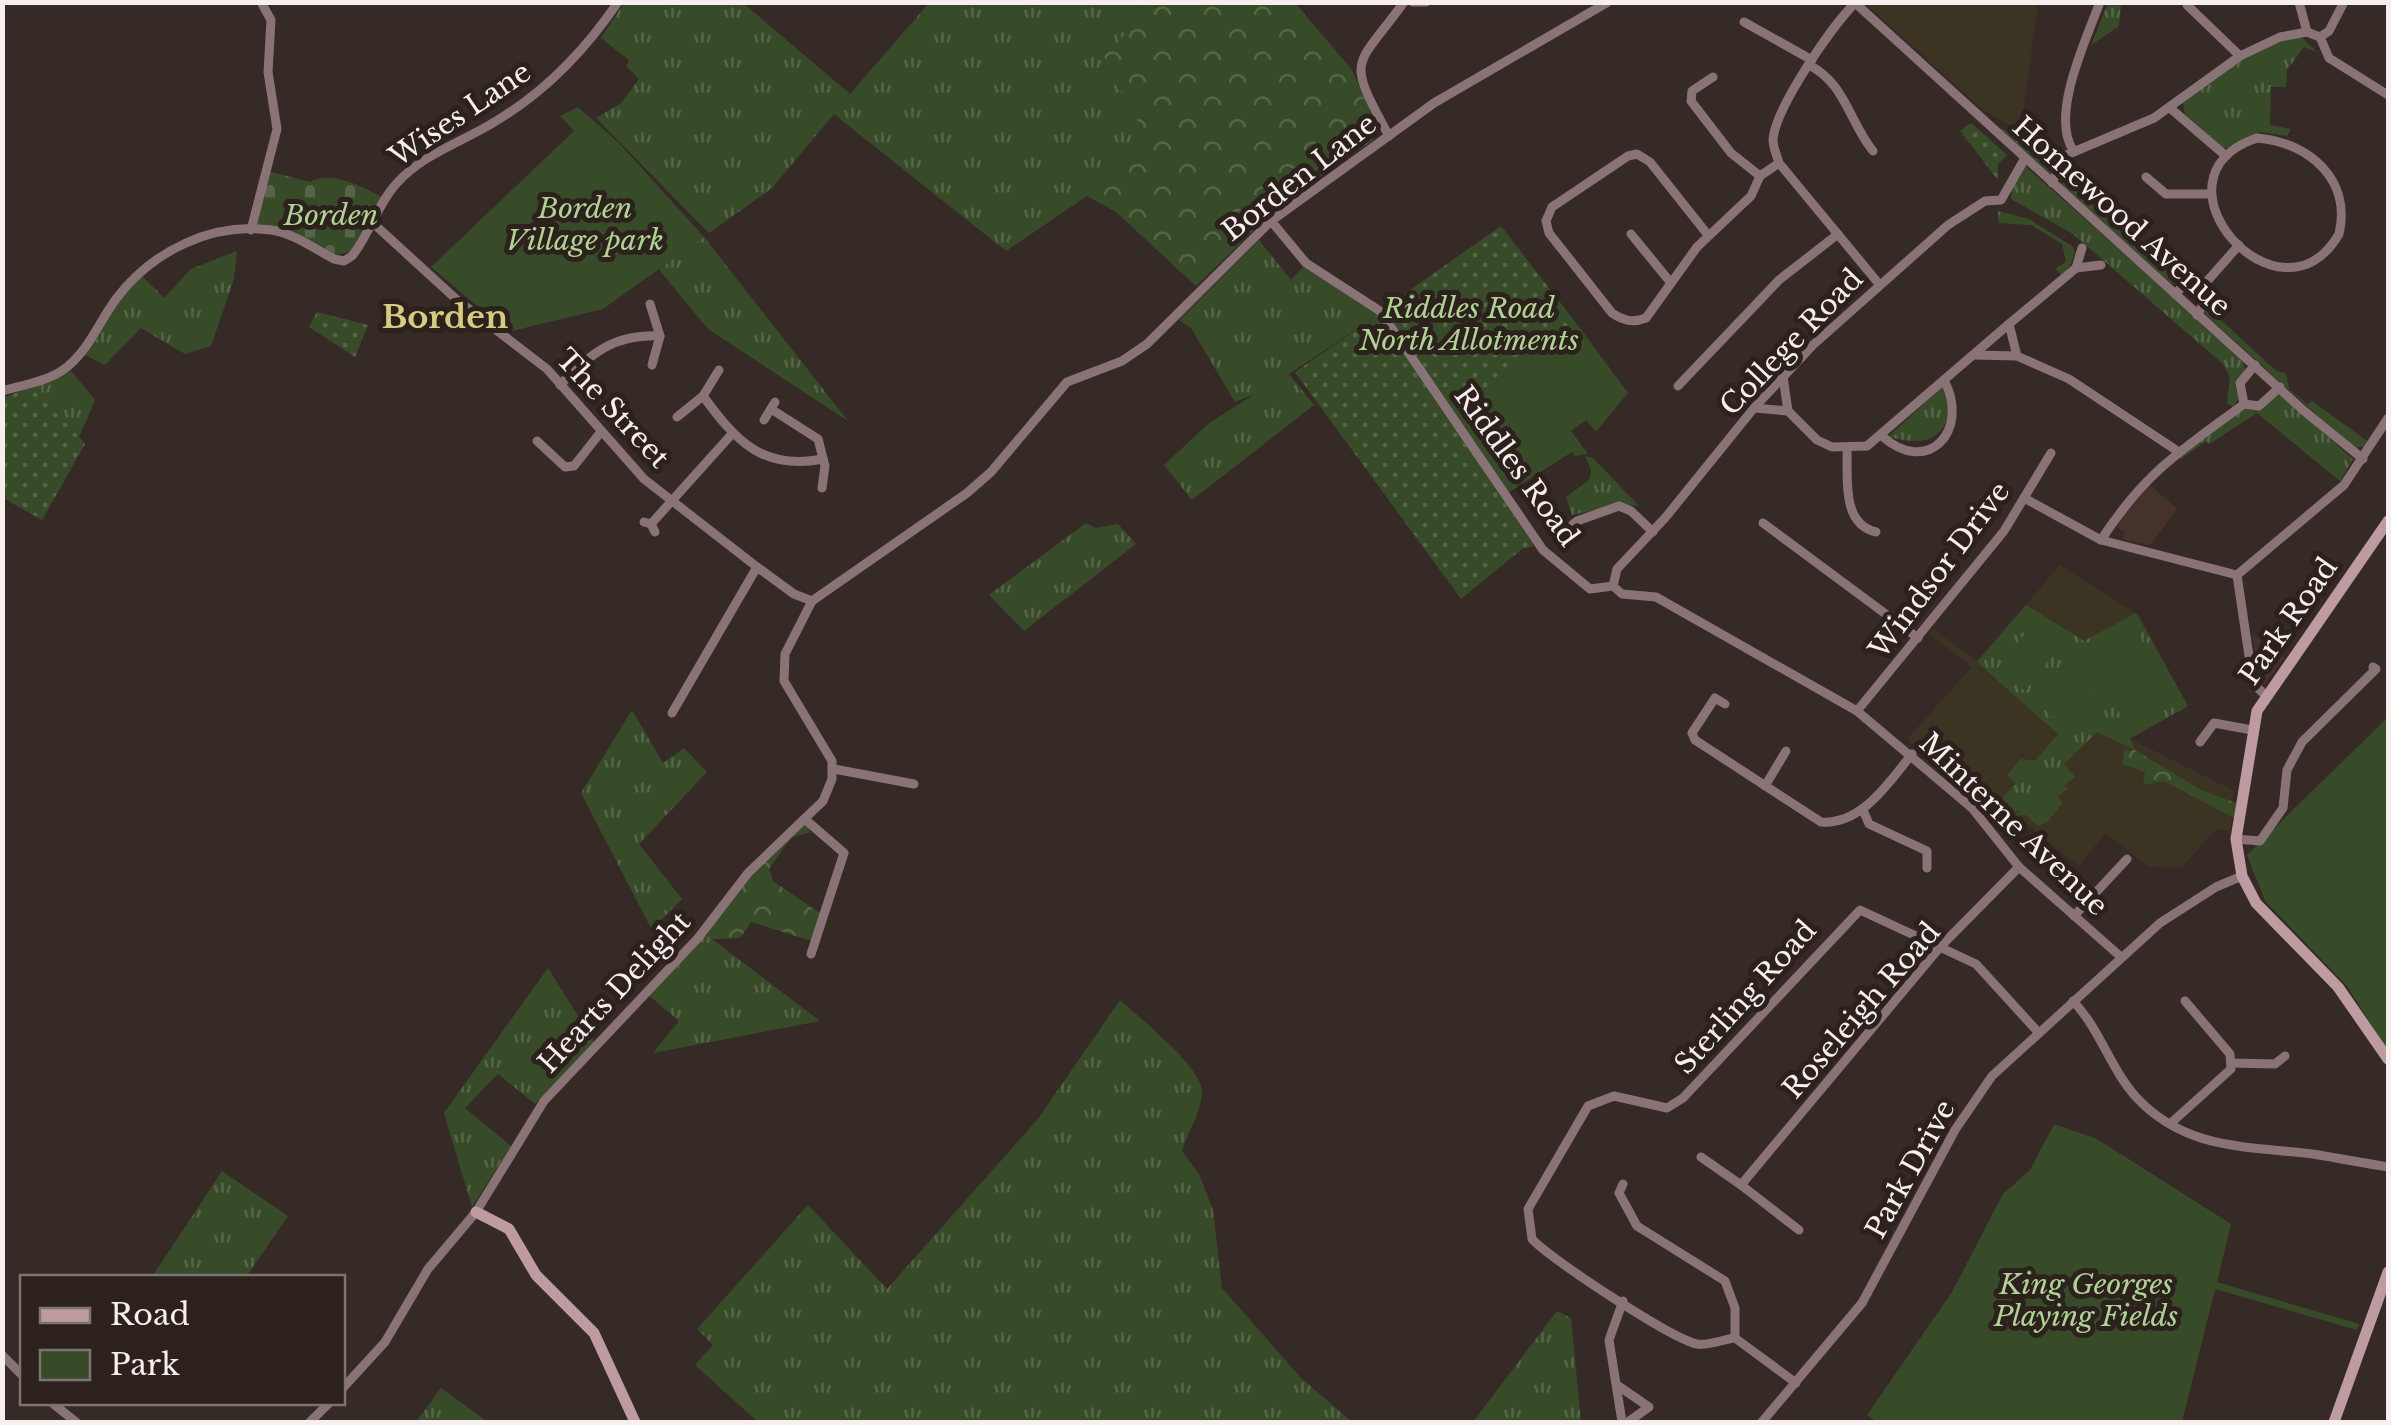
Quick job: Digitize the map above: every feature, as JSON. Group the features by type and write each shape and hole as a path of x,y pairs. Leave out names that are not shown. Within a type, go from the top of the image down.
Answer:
{"street":[{"path":"2,392 64,370 82,354 116,298 181,244 202,235 250,230 277,129 268,72 271,20 262,2"},
{"name":"Wises Lane","path":"250,230 290,236 344,261 374,224 396,184 424,160 495,122 543,86 591,40 618,2"},
{"path":"1388,136 1362,82 1360,66 1364,50 1404,2"},
{"path":"1414,2 1426,2"},
{"name":"Borden Lane","path":"812,602 968,493 991,472 1067,382 1122,361 1148,344 1271,221 1434,103 1608,2"},
{"path":"2074,150 2063,132 2065,112 2100,2"},
{"path":"2299,2 2307,32"},
{"path":"2320,37 2329,31 2344,2"},
{"path":"1854,3 1834,24 1810,62 1777,125 1773,142 1778,163 1879,284"},
{"name":"Homewood Avenue","path":"1854,3 2174,294 2363,458"},
{"path":"2187,6 2240,56"},
{"path":"1751,24 1810,62 1844,96 1855,126 1873,152"},
{"path":"2052,183 2062,160 2074,150 2125,133 2170,108 2240,56 2280,38 2307,32 2320,37 2329,58 2388,94"},
{"path":"1712,78 1692,91 1691,101 1731,153 1760,176"},
{"path":"2170,108 2226,156"},
{"path":"2257,138 2285,140 2328,174 2343,202 2340,234 2310,263 2272,266 2238,246 2217,218 2212,194 2215,173 2226,156 2257,138"},
{"path":"1708,235 1650,162 1637,154 1620,161 1549,211 1549,234 1622,320 1646,318 1708,235 1751,196 1760,176 1778,163"},
{"name":"College Road","path":"1613,586 1617,569 1783,377 1879,284 1962,215 1985,200 2001,200 2025,158"},
{"path":"2146,176 2166,194 2212,194"},
{"name":"The Street","path":"380,213 388,236"},
{"name":"Riddles Road","path":"1271,221 1306,263 1384,317 1547,555 1590,589 1613,586"},
{"name":"The Street","path":"374,224 461,304 547,369 630,466 756,568 812,602"},
{"path":"1631,234 1671,283"},
{"path":"1678,386 1779,280 1838,234"},
{"path":"2198,315 2204,302 2202,287 2238,246"},
{"path":"2076,268 2082,248"},
{"path":"1783,377 1788,411 1817,440 1847,450 1867,446 2076,268 2101,265"},
{"path":"2174,294 2183,286 2202,287"},
{"path":"650,304 660,336 652,365"},
{"path":"2009,324 2017,356"},
{"path":"560,385 606,344 625,337 660,336"},
{"path":"1974,356 2017,356 2081,387 2176,450"},
{"path":"2244,404 2240,383 2255,365"},
{"path":"678,417 722,376"},
{"path":"1882,436 1905,450 1928,450 1939,444 1953,425 1956,411 1944,380"},
{"path":"2101,540 2134,492 2176,450 2244,404 2260,406 2280,386"},
{"path":"703,396 731,435 770,459 801,463 823,458"},
{"path":"764,420 773,405 818,439 823,484 812,478"},
{"path":"1754,408 1788,411"},
{"path":"2237,574 2344,485 2388,418"},
{"path":"538,441 566,467 574,466 600,433"},
{"path":"650,526 731,435"},
{"path":"1847,450 1853,515 1876,532"},
{"name":"Windsor Drive","path":"1858,711 1987,554 2050,453"},
{"path":"2024,498 2101,540 2237,574"},
{"path":"1580,532 1574,524 1577,521 1618,506 1631,511 1652,532"},
{"name":"Park Road","path":"2242,876 2236,839 2252,730 2265,695 2388,522"},
{"path":"1763,523 1918,638"},
{"path":"670,713 756,568"},
{"path":"2237,574 2253,683 2265,695"},
{"name":"Minterne Avenue","path":"1613,586 1622,594 1656,597 1858,711 1972,808 2019,867 2121,957"},
{"path":"812,602 785,654 782,673 834,770 914,784"},
{"path":"2236,839 2260,842 2283,808 2288,770 2302,742 2376,669 2374,666"},
{"path":"1725,704 1716,698 1692,733 1695,740 1821,822 1846,819 1863,810 1912,754"},
{"path":"2200,742 2214,723 2252,730"},
{"path":"1766,786 1786,751"},
{"name":"Hearts Delight","path":"345,1387 385,1342 428,1269 476,1212 544,1101 698,938 748,874 823,801 834,770"},
{"path":"1863,810 1869,824 1927,851 1927,868"},
{"path":"806,820 844,852 810,954"},
{"path":"2074,916 2127,859"},
{"name":"Roseleigh Road","path":"1741,1184 1940,946 2019,867"},
{"path":"2242,876 2268,918 2338,988 2388,1059"},
{"name":"Park Drive","path":"1763,1422 1862,1303 1979,1093 2038,1032 2121,957 2181,908 2242,876"},
{"name":"Sterling Road","path":"1735,1338 1698,1344 1672,1334 1538,1245 1529,1226 1534,1196 1588,1106 1614,1096 1667,1108 1683,1098 1860,910 1983,970 2038,1032"},
{"path":"2171,1123 2228,1073 2232,1063 2223,1044 2185,1001"},
{"path":"2073,1002 2088,1018 2126,1085 2171,1123 2208,1144 2388,1167"},
{"path":"2232,1063 2275,1064 2285,1056"},
{"path":"1701,1157 1799,1230"},
{"path":"1623,1184 1620,1192 1637,1226 1725,1281 1735,1308 1735,1338 1796,1383"},
{"path":"476,1212 509,1229 536,1276 594,1333 635,1422"},
{"path":"2334,1422 2388,1272"},
{"path":"1617,1385 1650,1407 1625,1422 1617,1385 1609,1340 1623,1301"},
{"path":"2,1355 20,1373"},
{"path":"56,1405 76,1422"}],"shaded area":[{"path":"1865,3 2038,3 2023,112 2038,134 2037,140 1984,111"},
{"path":"2148,483 2177,509 2150,545 2122,539 2125,533 2114,524"},
{"path":"2060,565 2140,616 2188,706 2131,739 2234,791 2230,835 2224,829 2215,831 2181,868 2149,867 2105,833 2079,866 2014,815 2002,833 1990,817 1986,818 1921,760 1924,756 1907,739 1972,667 1929,634 1933,629 1977,661"},
{"path":"2253,635 2285,657 2264,685 2258,680"}],"green space":[{"path":"1139,2 1121,39 1104,55 1150,144 1087,196 1006,251 834,114 772,188 709,233 596,118 621,103 639,79 626,66 629,60 601,38 624,3 743,3 850,94 929,3"},
{"path":"1139,2 1296,4 1352,70 1378,130 1372,141 1280,205 1196,286 1116,212 1087,196 1150,144 1103,55 1121,39"},
{"path":"2108,3 2121,3 2119,26 2091,45"},
{"path":"2301,37 2317,52 2304,47 2287,70 2286,87 2271,87 2270,125 2291,129 2287,136 2261,132 2224,149 2185,114 2183,103 2238,62 2268,46"},
{"name":"Borden Village park","path":"578,107 619,143 704,237 603,309 508,332 431,267 574,131 560,116"},
{"path":"1971,123 2007,155 1998,164 1998,180 1960,131"},
{"path":"1999,128 2061,151 2055,173 2051,174"},
{"path":"2072,157 2069,182 2178,278 2178,284 2172,284 2062,186 2066,159"},
{"path":"2025,166 2243,359 2245,371 2235,385 2239,398 2233,407 2227,403 2230,377 2223,364 2073,234 2011,199 2012,182"},
{"name":"Borden","path":"267,171 310,182 337,179 382,197 351,252 334,255 258,225 255,219"},
{"path":"1998,211 2029,219 2072,246 2075,252 2070,266 2061,275 2056,269 2066,261 2062,244 2031,225 1999,223"},
{"name":"Riddles Road North Allotments","path":"1501,226 1577,324 1453,413 1383,309"},
{"path":"704,237 848,421 708,329 657,267"},
{"path":"1259,240 1291,280 1303,267 1379,314 1289,374 1314,405 1192,500 1164,465 1208,424 1255,394 1235,402 1191,328 1179,320"},
{"path":"237,251 234,279 211,346 185,354 141,328 105,365 85,355 117,302 142,276 164,298 191,269"},
{"path":"2207,307 2276,371 2286,373 2289,389 2367,441 2365,446 2353,448 2204,313"},
{"path":"317,312 368,325 355,357 309,327"},
{"path":"1379,314 1534,546 1522,549 1461,599 1295,372"},
{"path":"1577,324 1628,393 1596,432 1586,420 1571,431 1588,454 1575,456 1572,452 1508,493 1453,413"},
{"path":"71,371 95,400 79,437 35,385"},
{"path":"35,385 85,444 42,520 3,498 3,398"},
{"path":"1943,386 1950,414 1939,432 1916,441 1888,437"},
{"path":"2280,394 2353,459 2340,481 2257,413 2209,444 2206,441 2181,459 2179,456 2243,408"},
{"path":"1585,456 1593,458 1639,506 1623,504 1572,515 1566,497 1589,480 1591,470"},
{"path":"1086,523 1096,528 1118,524 1136,544 1024,631 989,595"},
{"path":"2026,605 2084,641 2136,613 2188,706 2130,738 2135,750 2097,732 2064,764 2075,777 2064,786 2068,789 2048,804 2014,812 1999,802 2016,783 2007,775 2021,759 2035,761 2058,734 1977,662"},
{"path":"2031,626 2058,648 2025,691 1997,669"},
{"path":"2137,631 2153,661 2106,687 2089,656"},
{"path":"2071,661 2096,684 2060,724 2034,700"},
{"path":"2155,665 2171,696 2124,721 2107,691"},
{"path":"632,710 663,763 684,748 707,772 639,844 682,899 659,922 675,939 668,946 652,930 581,793"},
{"path":"2388,717 2388,1051 2347,986 2265,901 2247,855"},
{"path":"2135,750 2201,790 2236,803 2234,818 2164,781 2143,785 2145,772 2122,764 2124,751"},
{"path":"2056,795 2063,803 2047,822 2038,826 2026,815 2015,815 2032,804 2048,804"},
{"path":"807,821 810,832 791,838 769,869 773,881 821,914 812,941 751,922 740,938 712,939 704,932 748,873"},
{"path":"704,933 820,1021 653,1053 679,1021 645,992"},
{"path":"548,968 595,1043 535,1104 498,1074 465,1108 511,1146 472,1207 444,1113"},
{"path":"1120,1000 1181,1056 1199,1081 1200,1106 1182,1151 1199,1174 1213,1210 1222,1288 1301,1378 1352,1422 758,1422 695,1365 713,1345 697,1329 808,1205 887,1289 1038,1119"},
{"name":"King Georges Playing Fields","path":"2054,1124 2097,1139 2231,1224 2217,1282 2359,1324 2357,1330 2215,1289 2182,1422 1877,1422 1867,1415 1952,1292 2003,1194 2030,1170"},
{"path":"222,1171 288,1216 247,1275 153,1275"},
{"path":"1557,1311 1571,1318 1581,1422 1473,1422"},
{"path":"441,1388 488,1422 416,1422"}],"district":[{"name":"Borden","path":"445,317"}]}
